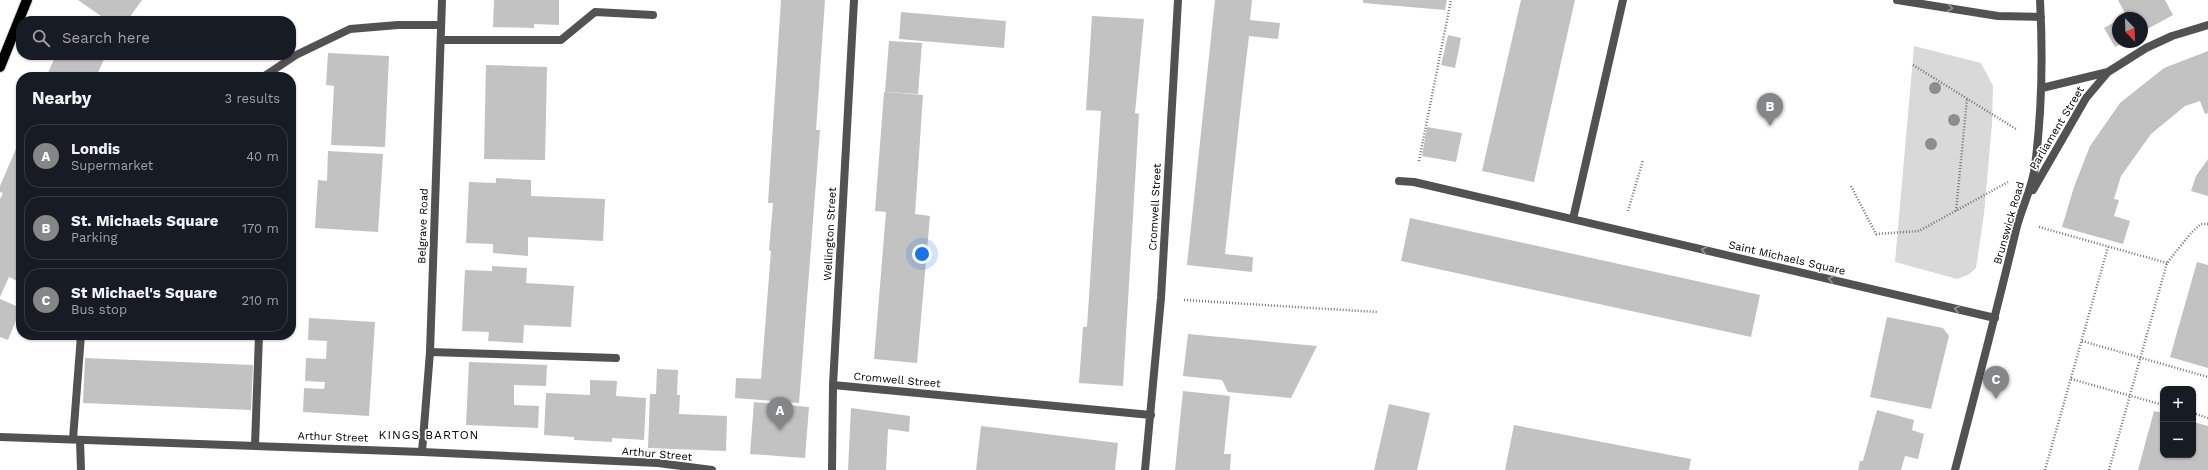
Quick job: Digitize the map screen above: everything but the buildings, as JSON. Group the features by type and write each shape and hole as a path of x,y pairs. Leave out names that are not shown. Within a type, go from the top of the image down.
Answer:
{"main road":[{"path":"21,16 27,0"},
{"path":"0,67 16,27"}],"street":[{"name":"Belgrave Road","path":"422,452 430,352 442,0"},
{"name":"Wellington Street","path":"832,470 833,385 854,0"},
{"name":"Cromwell Street","path":"1144,470 1161,298 1178,0"},
{"path":"1573,219 1623,0"},
{"path":"1897,0 1998,16 2041,16"},
{"name":"Brunswick Road","path":"1955,470 1995,318 2018,222 2028,198 2035,167 2042,88 2040,0"},
{"path":"441,40 561,40 595,12 653,15"},
{"name":"Parliament Street","path":"2042,88 2068,83 2108,72 2146,48 2172,36 2208,24"},
{"path":"296,55 350,29 398,25 441,26"},
{"path":"270,72 288,60"},
{"name":"Parliament Street","path":"2028,198 2086,98 2108,72"},
{"name":"Saint Michaels Square","path":"1399,181 1414,182 1623,230 1995,318"},
{"path":"81,340 76,439 81,470"},
{"path":"255,445 259,340"},
{"path":"430,352 616,358"},
{"name":"Cromwell Street","path":"833,385 1150,415"},
{"name":"Arthur Street","path":"0,437 422,452 658,463 712,470"}],"path":[{"path":"1414,182 1451,0"},
{"path":"1912,65 2037,142"},
{"path":"1956,211 1967,98"},
{"path":"1623,230 1643,160"},
{"path":"1851,186 1876,234 1919,231 2035,167"},
{"path":"2018,222 2167,263"},
{"path":"2109,470 2167,263 2191,233 2201,224 2208,224"},
{"path":"2045,470 2108,247"},
{"path":"1161,298 1377,312"},
{"path":"2082,341 2208,377"},
{"path":"2071,379 2160,404"},
{"path":"2196,414 2208,418"}],"shaded area":[{"path":"1914,46 1981,63 1993,86 1992,124 1984,214 1976,268 1968,275 1957,279 1895,262"}],"place":[{"name":"St. Michaels Square","path":"1770,126"},
{"name":"St Michael's Square","path":"1996,399"},
{"name":"Londis","path":"780,430"}],"district":[{"name":"KINGS BARTON","path":"429,435"}]}
